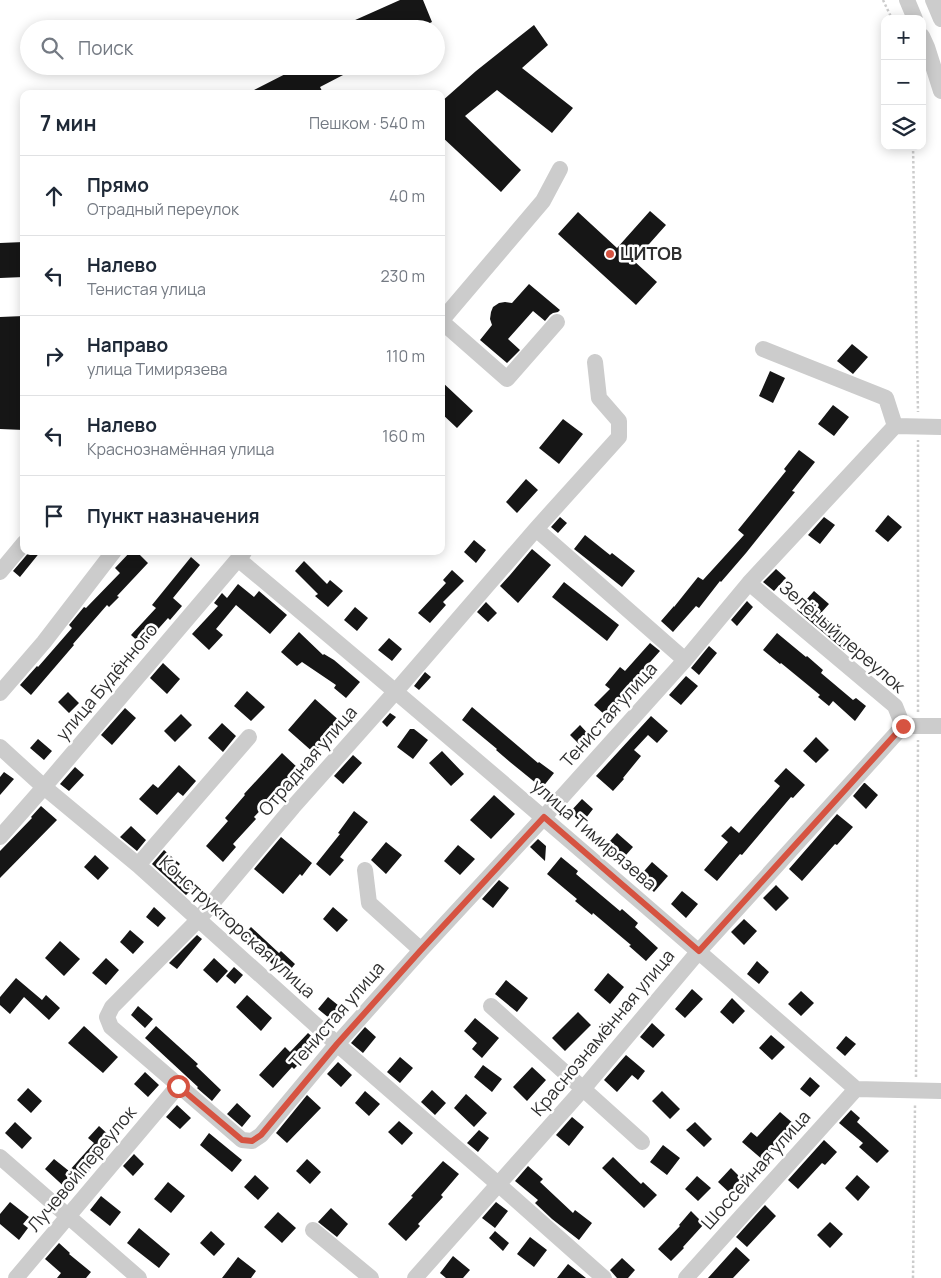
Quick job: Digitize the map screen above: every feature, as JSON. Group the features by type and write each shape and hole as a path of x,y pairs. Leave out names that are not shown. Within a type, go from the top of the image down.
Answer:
{"street":[{"path":"907,0 913,15"},
{"path":"933,0 941,19"},
{"path":"926,45 941,91"},
{"path":"445,316 543,201 560,169"},
{"path":"445,325 507,379 557,322"},
{"path":"763,349 886,398 894,426 941,427"},
{"name":"Отрадная улица","path":"178,1086 111,1027 107,1017 112,1007 198,920 293,807 536,529 620,438 619,421 599,398 595,362"},
{"name":"Тенистая улица","path":"178,1086 242,1140 252,1141 261,1135 337,1044 685,660 749,583 894,426"},
{"path":"536,529 685,660"},
{"path":"0,572 20,548"},
{"path":"0,693 44,642 111,555"},
{"name":"улица Тимирязева","path":"241,555 856,1089"},
{"name":"улица Будённого","path":"0,837 241,555"},
{"name":"Зелёный переулок","path":"749,583 894,706 903,726"},
{"path":"903,726 941,726"},
{"name":"Краснознамённая улица","path":"415,1278 583,1089 699,951 903,726"},
{"path":"138,865 249,738"},
{"name":"Конструкторская улица","path":"0,747 44,787 138,865 337,1044 604,1278"},
{"path":"365,870 369,904 421,950"},
{"path":"491,1006 642,1142"},
{"name":"Лучевой переулок","path":"16,1278 178,1086"},
{"path":"856,1089 941,1091"},
{"name":"Шоссейная улица","path":"686,1278 856,1089"},
{"path":"0,1157 139,1278"},
{"path":"313,1230 371,1278"}],"path":[{"path":"883,0 890,15"}],"building":[{"path":"400,0 423,0 431,20 355,20"},
{"path":"534,25 548,45 522,68 573,108 552,133 497,90 465,116 521,170 501,192 445,140 445,98"},
{"path":"283,75 343,75 320,87 322,90 254,90"},
{"name":"ЦИТОВ","path":"650,211 666,225 634,261 657,282 636,305 558,234 578,212 617,248"},
{"path":"20,242 20,277 0,278 0,243"},
{"path":"529,284 560,310 550,315 545,321 533,311 508,339 520,350 507,363 480,340 492,325 490,319 493,307 499,303 512,303"},
{"path":"20,316 20,430 0,429 0,317"},
{"path":"852,344 868,357 853,374 837,361"},
{"path":"770,371 785,378 773,403 759,396"},
{"path":"445,385 473,411 457,428 445,417"},
{"path":"833,405 849,417 834,436 818,424"},
{"path":"563,419 583,434 559,464 539,448"},
{"path":"799,450 815,462 792,491 795,492 699,608 696,606 673,632 661,621 698,577 703,580 744,535 738,530 786,471 784,469"},
{"path":"526,479 538,490 517,513 506,502"},
{"path":"888,515 902,527 888,542 875,531"},
{"path":"560,517 567,523 558,533 551,527"},
{"path":"824,517 835,525 820,544 808,535"},
{"path":"585,535 610,555 612,553 635,571 622,587 574,549"},
{"path":"474,540 486,550 476,563 464,552"},
{"path":"532,549 551,565 518,603 500,586"},
{"path":"27,555 38,555 20,577 13,571"},
{"path":"127,555 140,555 148,563 117,596 119,597 109,607 107,605 31,695 20,685 72,628 69,625 84,607 86,608 120,573 115,568"},
{"path":"191,557 200,565 173,598 182,606 170,620 168,618 143,646 131,635 156,608 152,605"},
{"path":"304,561 327,584 330,580 343,591 328,607 315,596 318,594 295,571"},
{"path":"776,569 786,578 774,591 763,582"},
{"path":"452,570 464,581 443,602 446,605 430,623 418,613 446,583 443,580"},
{"path":"564,582 619,625 607,641 552,597"},
{"path":"238,584 254,597 259,591 287,615 270,634 236,605 216,629 223,635 209,650 192,634 218,606 214,603 222,593 227,598"},
{"path":"814,591 829,604 820,614 852,641 844,650 797,610"},
{"path":"747,601 753,607 737,626 731,620"},
{"path":"486,602 497,613 488,622 477,612"},
{"path":"355,607 368,618 357,631 344,620"},
{"path":"299,632 323,655 334,660 360,682 346,698 334,688 336,685 302,662 297,666 281,652"},
{"path":"777,633 823,670 821,673 853,700 856,698 866,706 855,721 833,701 829,706 818,697 820,695 763,650"},
{"path":"389,638 402,649 392,661 378,650"},
{"path":"650,643 660,651 635,679 639,683 624,701 622,700 606,716 594,705 610,689 605,685 620,667 625,671"},
{"path":"709,646 717,653 699,675 691,668"},
{"path":"163,663 180,679 167,694 150,678"},
{"path":"425,672 431,677 419,690 414,686"},
{"path":"686,676 698,686 681,705 669,695"},
{"path":"247,691 265,707 251,721 234,706"},
{"path":"68,692 79,703 69,713 58,702"},
{"path":"315,699 341,722 314,753 288,730"},
{"path":"472,707 538,763 554,773 542,788 462,720"},
{"path":"125,708 136,718 112,745 101,735"},
{"path":"390,713 396,717 387,727 382,722"},
{"path":"181,714 192,725 175,742 164,731"},
{"path":"651,716 668,731 657,743 648,735 634,750 641,756 613,791 596,776"},
{"path":"222,723 236,736 223,752 208,738"},
{"path":"580,725 591,737 581,746 570,735"},
{"path":"410,729 414,729 428,740 413,759 397,747"},
{"path":"816,737 829,750 816,763 803,751"},
{"path":"38,739 52,751 44,760 30,748"},
{"path":"442,751 464,774 451,786 429,763"},
{"path":"282,753 299,769 254,817 256,819 233,844 236,847 223,862 206,846 228,821 225,818 244,794"},
{"path":"353,755 362,763 343,784 334,776"},
{"path":"179,765 196,781 183,796 178,792 157,815 139,799 153,784 158,788"},
{"path":"75,767 84,775 69,791 60,784"},
{"path":"786,768 805,785 793,798 791,797 742,855 740,854 717,881 704,870 728,842 721,836 731,826 739,833 780,786 774,781"},
{"path":"4,772 14,779 0,795 0,777"},
{"path":"864,783 878,795 866,809 853,796"},
{"path":"494,795 515,814 491,839 470,820"},
{"path":"582,799 593,809 582,823 570,812"},
{"path":"41,806 57,820 0,878 0,851"},
{"path":"354,811 368,822 340,857 344,860 330,876 316,864 340,834 338,833"},
{"path":"837,814 853,827 802,881 789,869"},
{"path":"131,826 146,840 137,851 120,837"},
{"path":"617,833 633,847 619,863 603,849"},
{"path":"281,837 312,863 302,876 300,874 283,894 254,869"},
{"path":"538,839 546,846 545,861 530,847"},
{"path":"386,842 402,855 386,874 371,860"},
{"path":"458,845 475,859 460,875 444,861"},
{"path":"164,850 180,864 173,871 193,888 186,895 152,864"},
{"path":"95,855 109,868 98,880 84,867"},
{"path":"561,857 578,871 576,874 620,911 622,909 638,923 635,927 658,948 646,961 629,946 631,945 593,913 592,915 575,901 577,899 547,874"},
{"path":"652,862 668,876 654,892 638,878"},
{"path":"499,880 509,888 493,908 482,899"},
{"path":"776,885 789,898 776,911 763,898"},
{"path":"682,891 698,904 686,918 671,904"},
{"path":"154,907 166,918 158,927 146,917"},
{"path":"333,907 348,920 337,932 323,919"},
{"path":"224,909 234,917 227,925 217,916"},
{"path":"744,919 757,931 744,945 731,932"},
{"path":"251,927 279,953 281,951 295,964 285,976 257,950 255,952 240,939"},
{"path":"130,930 144,942 133,954 120,942"},
{"path":"197,935 202,939 177,969 169,963"},
{"path":"60,941 80,959 64,976 45,958"},
{"path":"106,958 119,970 106,985 92,973"},
{"path":"214,958 228,971 217,983 203,970"},
{"path":"757,961 769,972 759,984 747,974"},
{"path":"234,967 243,975 235,984 226,976"},
{"path":"608,973 624,987 610,1004 594,990"},
{"path":"16,978 42,1000 46,995 60,1008 49,1020 24,997 10,1014 0,1005 0,997"},
{"path":"506,980 528,998 517,1012 495,994"},
{"path":"692,989 703,999 685,1018 675,1009"},
{"path":"801,991 814,1003 801,1016 788,1004"},
{"path":"247,995 272,1018 261,1031 236,1007"},
{"path":"328,997 344,1010 334,1022 318,1009"},
{"path":"732,998 745,1011 733,1024 720,1012"},
{"path":"138,1006 153,1019 145,1028 131,1015"},
{"path":"578,1012 591,1025 565,1051 552,1038"},
{"path":"475,1018 499,1038 482,1058 472,1049 477,1043 464,1031"},
{"path":"652,1023 665,1035 653,1048 640,1037"},
{"path":"84,1026 118,1057 103,1073 68,1043"},
{"path":"156,1026 198,1064 196,1066 221,1090 212,1101 145,1038"},
{"path":"365,1027 376,1037 363,1053 351,1043"},
{"path":"308,1033 319,1043 294,1069 292,1067 273,1088 259,1075 285,1047 290,1052"},
{"path":"771,1035 785,1047 772,1060 759,1048"},
{"path":"846,1036 856,1044 845,1056 836,1048"},
{"path":"626,1055 645,1071 638,1080 632,1075 617,1092 604,1080"},
{"path":"400,1057 413,1068 400,1083 387,1072"},
{"path":"338,1062 352,1075 341,1087 327,1074"},
{"path":"483,1065 502,1079 492,1092 474,1077"},
{"path":"532,1067 546,1080 527,1101 513,1087"},
{"path":"145,1072 159,1085 148,1097 134,1084"},
{"path":"810,1077 820,1086 810,1097 800,1089"},
{"path":"28,1088 42,1101 31,1113 17,1100"},
{"path":"432,1090 446,1103 435,1115 421,1102"},
{"path":"365,1091 380,1104 369,1116 355,1103"},
{"path":"662,1091 680,1109 670,1119 652,1101"},
{"path":"466,1094 487,1113 474,1127 454,1108"},
{"path":"307,1095 321,1108 287,1143 276,1133"},
{"path":"237,1103 251,1116 242,1127 227,1114"},
{"path":"177,1105 191,1118 180,1129 166,1117"},
{"path":"851,1110 860,1118 857,1122 889,1151 877,1163 859,1147 863,1143 839,1123"},
{"path":"780,1112 794,1124 763,1160 742,1142 751,1132 757,1137"},
{"path":"572,1117 584,1127 569,1146 556,1135"},
{"path":"399,1121 413,1133 402,1145 388,1132"},
{"path":"15,1122 32,1138 22,1149 5,1133"},
{"path":"695,1122 712,1139 704,1147 686,1130"},
{"path":"99,1126 113,1139 91,1164 94,1166 70,1192 45,1169 54,1159 69,1171 94,1143 88,1138"},
{"path":"479,1130 489,1138 478,1152 467,1143"},
{"path":"209,1133 242,1160 232,1172 200,1145"},
{"path":"824,1140 837,1152 825,1165 822,1163 798,1189 788,1180"},
{"path":"663,1145 680,1158 667,1175 650,1162"},
{"path":"134,1154 144,1164 133,1176 123,1166"},
{"path":"613,1157 641,1184 643,1182 657,1195 644,1208 602,1168"},
{"path":"307,1159 321,1172 310,1184 296,1171"},
{"path":"443,1161 459,1174 441,1195 443,1197 418,1224 420,1226 406,1241 388,1224"},
{"path":"528,1166 543,1179 540,1182 573,1213 575,1210 592,1223 579,1240 552,1219 535,1203 538,1200 515,1181"},
{"path":"731,1168 744,1181 731,1194 718,1182"},
{"path":"255,1175 269,1188 258,1200 244,1187"},
{"path":"857,1175 870,1187 858,1201 845,1188"},
{"path":"697,1176 711,1188 698,1201 685,1189"},
{"path":"168,1182 185,1196 171,1213 154,1199"},
{"path":"101,1196 121,1212 110,1226 90,1210"},
{"path":"10,1202 29,1217 23,1224 28,1228 19,1240 0,1224 0,1214"},
{"path":"496,1202 508,1211 495,1228 482,1218"},
{"path":"765,1205 776,1216 747,1247 736,1237"},
{"path":"331,1208 348,1224 337,1237 318,1222"},
{"path":"691,1211 704,1224 671,1261 658,1249 680,1226"},
{"path":"278,1212 296,1228 282,1243 264,1227"},
{"path":"830,1222 843,1234 830,1248 817,1235"},
{"path":"139,1228 170,1254 159,1268 127,1243"},
{"path":"211,1231 225,1244 214,1256 200,1243"},
{"path":"495,1231 509,1243 503,1251 489,1238"},
{"path":"530,1237 547,1250 534,1267 517,1254"},
{"path":"59,1243 91,1272 86,1278 57,1278 61,1273 45,1259"},
{"path":"736,1247 750,1260 733,1278 708,1278"},
{"path":"453,1256 470,1270 463,1278 446,1278 440,1273"},
{"path":"238,1257 256,1271 251,1278 222,1278"},
{"path":"622,1258 635,1270 628,1278 617,1278 610,1270"},
{"path":"568,1264 586,1278 557,1278"}],"place":[{"name":"ЦИТОВ","path":"610,254"}],"route":[{"path":"178,1086 242,1140 252,1141 261,1135 337,1044 544,817 699,951 903,726"}]}
